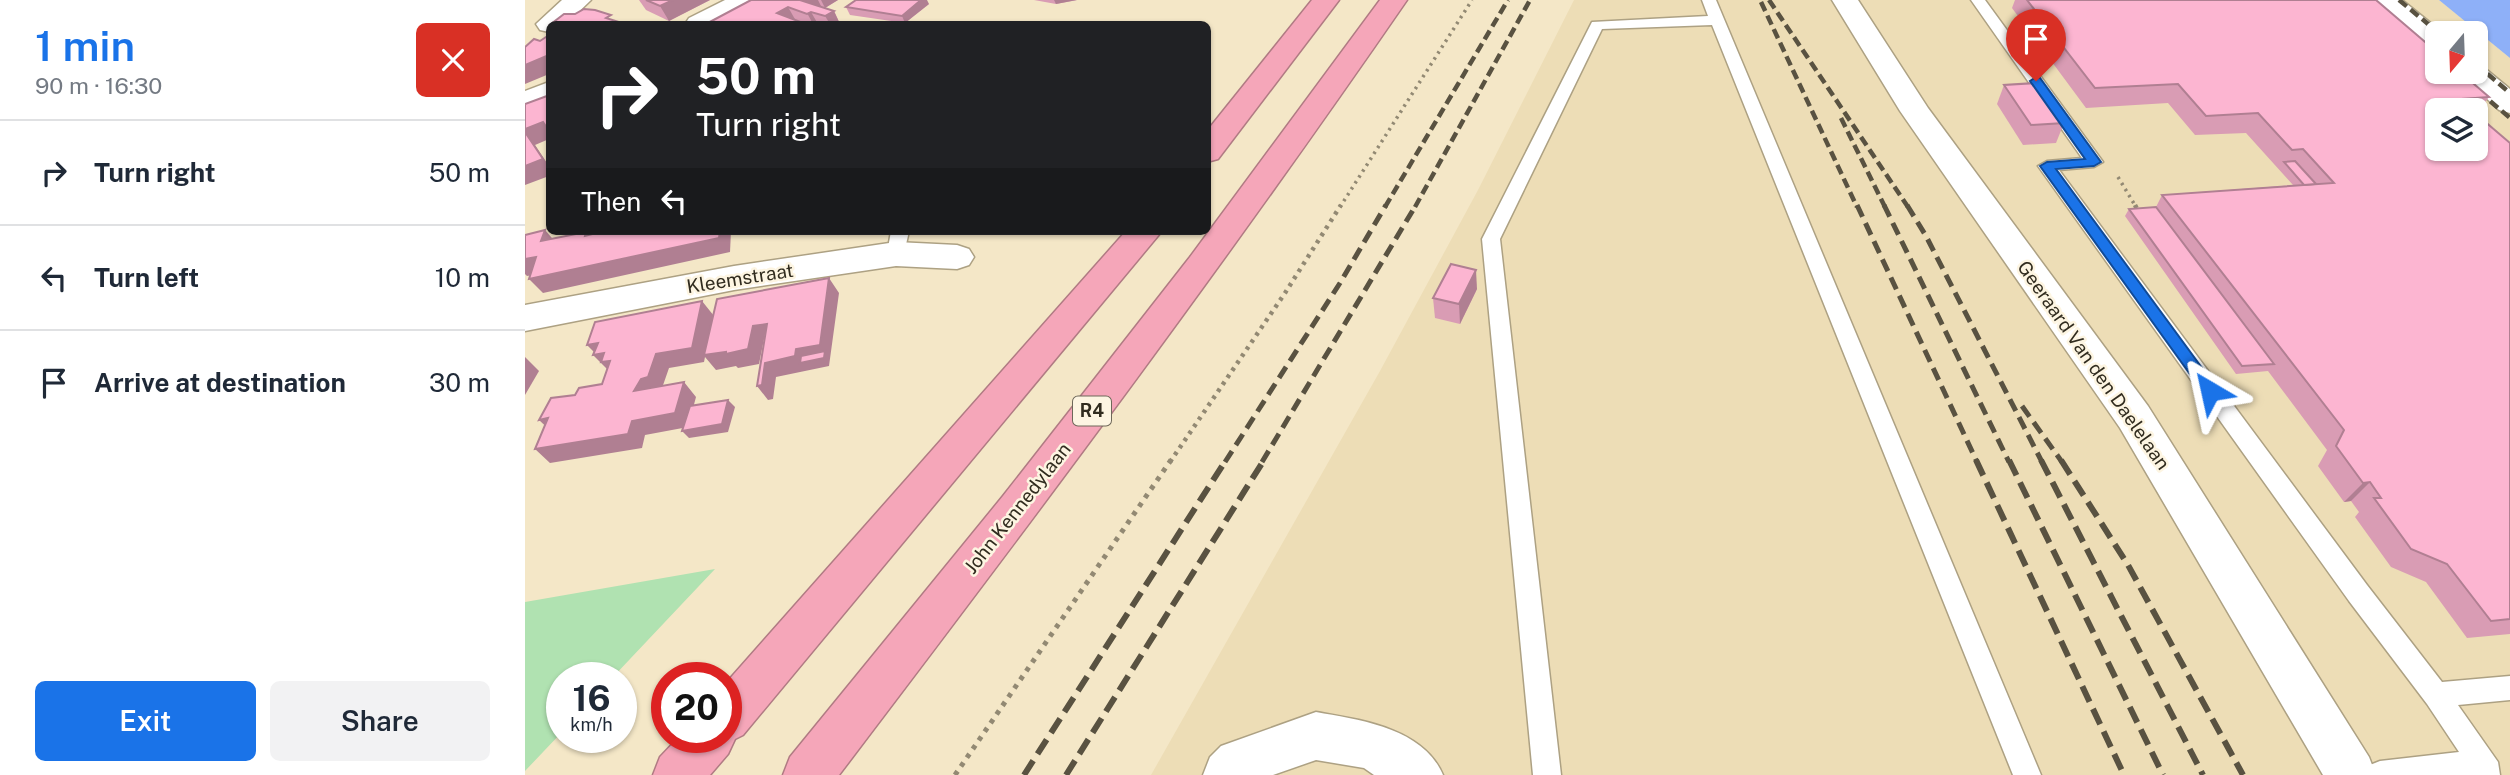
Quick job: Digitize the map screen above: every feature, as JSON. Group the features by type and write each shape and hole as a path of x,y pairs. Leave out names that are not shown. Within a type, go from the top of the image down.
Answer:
{"highway":[{"path":"1211,147 1326,0"},
{"name":"John Kennedylaan","path":"809,775 1018,508 1194,276 1394,0"},
{"path":"742,700 1143,235"},
{"path":"678,775 697,753"}],"street":[{"path":"554,21 578,0"},
{"path":"705,21 746,0"},
{"name":"Geeraard Van den Daelelaan","path":"1845,0 1915,111 2134,417 2351,775"},
{"path":"2386,0 2425,32"},
{"path":"2486,84 2510,104"},
{"path":"525,102 546,92"},
{"name":"Kleemstraat","path":"525,318 898,243 957,257"},
{"path":"1229,775 1239,763 1316,736 1374,746 1418,775"}],"lane":[{"path":"1978,0 2094,162 2047,166 2358,593 2436,695 2486,769"},
{"path":"1547,775 1491,239 1597,25 1713,10 2027,775"},
{"path":"2436,695 2510,688"},
{"path":"2380,775 2486,769"}],"path":[{"path":"955,775 1285,293 1472,0"}],"shaded area":[{"path":"1574,0 2439,0 2465,21 2425,21 2425,84 2489,84 2489,41 2510,58 2510,775 1151,775 1380,371 1478,190"}],"green space":[{"path":"715,569 627,662 546,662 546,749 525,771 525,602"}],"water":[{"path":"2439,0 2510,0 2510,58 2489,41 2489,21 2465,21"}],"building":[{"path":"646,0 673,0 660,6"},
{"path":"751,0 800,0 834,11 825,16 811,12 807,14 788,7 777,13 798,21 712,21"},
{"path":"856,0 921,0 902,16 846,7"},
{"path":"2027,0 2376,0 2425,42 2425,84 2474,84 2489,97 2425,98 2425,161 2488,161 2488,124 2510,143 2510,619 2491,621 2447,564 2411,549 2374,498 2381,498 2370,482 2363,483 2336,446 2344,430 2162,195 2334,183 2303,149 2292,150 2258,113 2206,116 2178,84 2095,88"},
{"path":"584,9 595,10 611,15 606,18 616,21 555,21 564,14 575,14"},
{"path":"546,37 546,56 525,65 525,47 534,39 540,41"},
{"path":"2036,83 2064,123 2031,125 2004,85"},
{"path":"546,96 546,126 543,122 525,129 525,104"},
{"path":"525,132 543,159 525,166"},
{"path":"2295,161 2316,184 2304,185 2284,162"},
{"path":"2156,207 2274,364 2242,366 2129,209"},
{"path":"545,230 541,241 571,235 719,235 719,238 529,279 536,257 525,259 525,235"},
{"path":"1451,264 1476,270 1459,304 1433,298"},
{"path":"829,278 820,345 796,349 795,356 765,363 762,385 757,386 767,324 753,326 748,349 704,355 717,299"},
{"path":"702,301 692,348 656,354 648,377 641,379 634,391 684,382 675,413 632,421 628,434 535,449 548,418 539,420 551,398 575,395 579,388 602,384 610,361 601,362 604,353 593,355 598,343 587,345 595,322"},
{"path":"825,351 824,358 800,363 801,356"},
{"path":"728,400 722,424 682,431 690,406"}],"railway":[{"path":"1385,207 1508,0"},
{"path":"1415,207 1530,0"},
{"path":"1769,0 1908,207"},
{"path":"2399,0 2425,21"},
{"path":"1761,2 1857,207"},
{"path":"2489,75 2510,93"},
{"path":"2470,84 2510,118"},
{"path":"1841,118 1885,207"},
{"path":"1225,462 1340,283 1386,205"},
{"path":"1262,462 1416,205"},
{"path":"1857,205 1977,462"},
{"path":"1884,205 2009,462"},
{"path":"1907,205 1926,236 2042,462"},
{"path":"2022,406 2062,462"},
{"path":"1024,775 1226,460"},
{"path":"1066,775 1264,460"},
{"path":"1976,460 2124,775"},
{"path":"2009,460 2163,775"},
{"path":"2041,460 2203,775"},
{"path":"2061,460 2128,565 2243,775"}],"route":[{"path":"2036,81 2094,162 2047,166 2210,391"}]}
